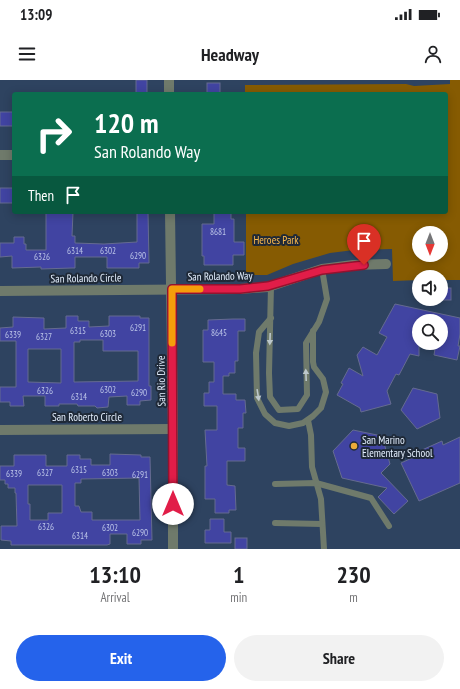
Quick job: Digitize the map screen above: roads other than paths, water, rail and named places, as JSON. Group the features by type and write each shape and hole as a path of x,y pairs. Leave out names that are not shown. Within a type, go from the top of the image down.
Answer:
{"street":[{"path":"169,80 169,92"},
{"path":"0,155 12,155"},
{"name":"San Rio Drive","path":"170,214 172,289 173,549"},
{"name":"San Rolando Way","path":"172,289 240,289 271,286 322,270 353,265 386,264"},
{"name":"San Rolando Circle","path":"0,291 172,289"},
{"name":"San Roberto Circle","path":"0,430 173,429"}],"lane":[{"path":"271,286 269,372 270,397 279,410 298,409 307,395 306,343 319,322 327,299 322,270"},
{"path":"271,318 259,332 256,353 257,398 265,414 275,422 289,426 303,423 313,416 320,408 326,392 323,379 313,362 313,331"},
{"path":"308,420 311,435 312,467 320,499 324,549"},
{"path":"275,484 316,483 371,498 389,526"},
{"path":"275,524 322,524"}],"place":[{"name":"San Marino Elementary School","path":"354,446"}],"park label":[{"name":"Heroes Park","path":"276,240"}]}
